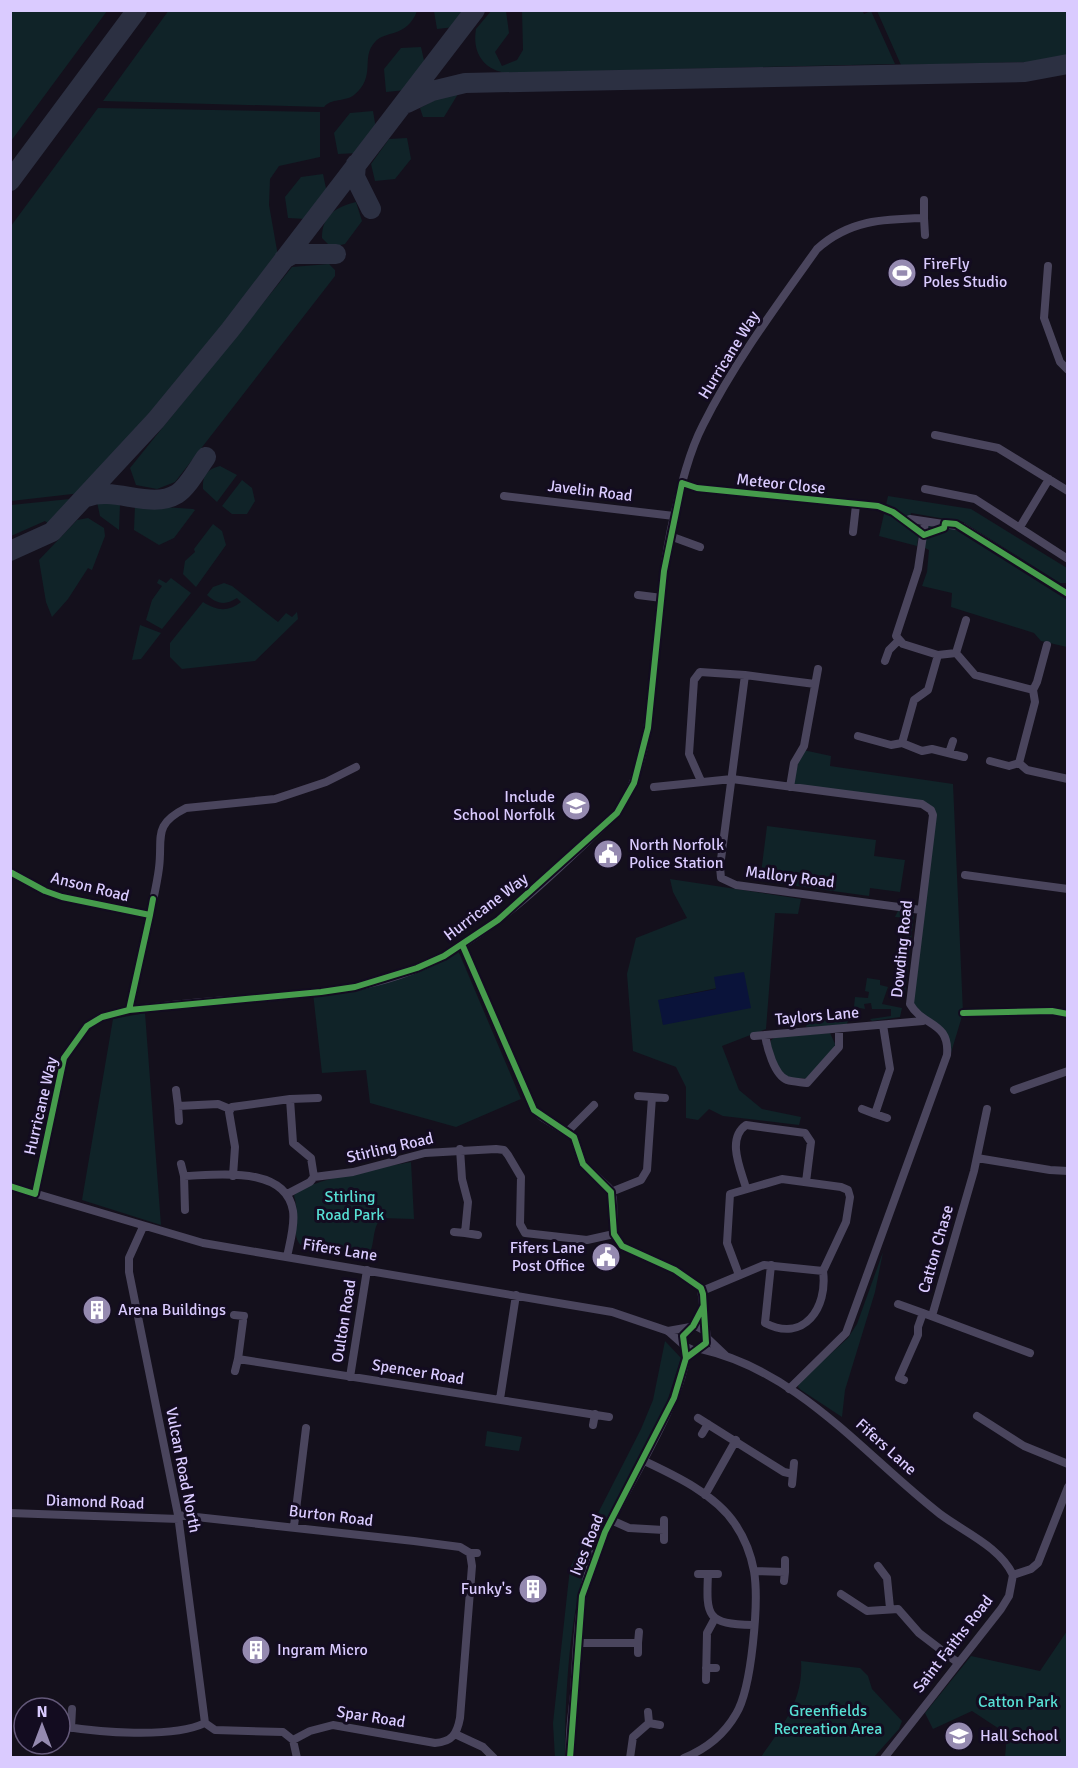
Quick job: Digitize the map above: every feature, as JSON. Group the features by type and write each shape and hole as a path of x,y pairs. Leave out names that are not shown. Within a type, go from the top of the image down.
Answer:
{"street":[{"path":"924,200 925,235"},
{"name":"Hurricane Way","path":"35,1194 64,1058 87,1026 102,1017 129,1010 355,987 397,975 444,956 498,920 617,813 640,768 648,728 670,536 682,483 702,426 736,368 817,249 826,241 859,223 924,218"},
{"path":"1048,266 1044,318 1060,362 1068,370"},
{"path":"935,435 998,448 1068,491"},
{"path":"1020,527 1048,479"},
{"name":"Meteor Close","path":"682,483 708,489 878,506"},
{"path":"925,489 975,499 1068,559"},
{"name":"Javelin Road","path":"504,496 674,516"},
{"path":"853,532 855,505"},
{"path":"910,519 963,527 1068,594"},
{"path":"885,661 889,650 898,641 897,629 918,569 925,522"},
{"path":"670,536 700,548"},
{"path":"638,595 662,598"},
{"path":"956,653 960,630 966,620"},
{"path":"898,641 938,655 956,653"},
{"path":"1019,763 1035,702 1033,690 1039,662 1047,645"},
{"path":"956,653 975,675 1033,690"},
{"path":"902,743 912,704 917,697 928,690 938,655"},
{"path":"701,781 689,754 696,675 709,667 745,675 815,684"},
{"path":"790,787 794,763 804,746 818,669"},
{"path":"732,779 745,675"},
{"path":"863,740 891,745 902,743 922,752 932,749 964,757"},
{"path":"950,753 953,741"},
{"path":"990,760 1001,767 1019,763"},
{"path":"1019,763 1027,770 1068,779"},
{"name":"Anson Road","path":"10,872 45,891 62,897 150,915 160,866 160,832 169,818 186,808 275,799 326,782 356,767"},
{"name":"Dowding Road","path":"654,787 686,787 701,781 732,779 927,806 933,815 910,1004 923,1021 936,1025 941,1030 945,1037 947,1055 853,1316 842,1337 789,1389"},
{"name":"Mallory Road","path":"732,779 720,867 721,878 727,883 921,910"},
{"path":"965,875 1068,889"},
{"path":"129,1010 150,915"},
{"path":"906,1023 910,1004"},
{"path":"963,1013 1052,1011 1068,1014"},
{"name":"Taylors Lane","path":"754,1036 923,1021"},
{"name":"Taylors Lane","path":"875,1114 890,1069 883,1025"},
{"path":"765,1035 767,1048 781,1076 786,1080 807,1083 839,1047 839,1030"},
{"path":"1020,1090 1068,1071"},
{"path":"176,1090 179,1121"},
{"path":"638,1096 665,1098"},
{"path":"611,1192 645,1176 652,1097"},
{"path":"230,1109 235,1106 290,1099 318,1098"},
{"path":"529,1098 534,1110 542,1117 568,1131 578,1145 583,1164 611,1192 614,1234 630,1252 675,1270 694,1282 702,1291 704,1307 706,1335 692,1348 683,1336 704,1307"},
{"path":"290,1099 293,1143 311,1158 314,1178"},
{"path":"178,1106 218,1104 230,1109"},
{"path":"568,1131 581,1112 594,1106"},
{"path":"230,1109 235,1153 233,1176"},
{"path":"862,1109 887,1118"},
{"name":"Catton Chase","path":"928,1314 977,1158 987,1109"},
{"path":"746,1188 735,1150 739,1131 746,1125 805,1133 810,1136 812,1142 806,1182"},
{"path":"460,1149 462,1179 468,1202 465,1233"},
{"name":"Stirling Road","path":"287,1194 314,1178 353,1172 425,1153 460,1149 483,1152 496,1149 504,1150 522,1181 520,1224 525,1233 587,1240 614,1234"},
{"path":"977,1158 1068,1171"},
{"path":"181,1164 184,1176 185,1210"},
{"path":"184,1176 267,1179 287,1194 293,1219 287,1257"},
{"path":"739,1275 727,1243 727,1197 775,1179 842,1187 849,1192 846,1222 823,1271 816,1313 805,1324 795,1329 765,1323 771,1265"},
{"name":"Fifers Lane","path":"10,1186 142,1227 203,1243 595,1308 668,1331 692,1348 727,1356 789,1389 837,1424 940,1514 995,1552 1006,1562 1013,1575"},
{"name":"Vulcan Road North","path":"142,1227 129,1264 179,1517 205,1723"},
{"path":"454,1232 478,1235"},
{"path":"702,1291 757,1267 771,1265 823,1271"},
{"name":"Oulton Road","path":"350,1377 367,1270"},
{"path":"500,1400 516,1295"},
{"name":"Catton Chase","path":"898,1304 1030,1353"},
{"path":"899,1378 918,1335 918,1327 928,1314"},
{"path":"234,1315 243,1319 236,1371"},
{"name":"Fifers Lane","path":"668,1331 690,1328 706,1335 727,1356"},
{"name":"Ives Road","path":"570,1758 579,1611 588,1573 611,1520 665,1418 692,1348"},
{"name":"Spencer Road","path":"238,1359 609,1417"},
{"path":"593,1425 595,1414"},
{"path":"977,1416 1024,1446 1068,1464"},
{"path":"698,1418 777,1468 793,1474"},
{"path":"702,1434 708,1424"},
{"path":"294,1526 306,1428"},
{"path":"705,1495 736,1440"},
{"path":"642,1460 705,1495 735,1524 747,1547 754,1571 753,1625 747,1685 736,1715 713,1742 684,1758"},
{"path":"792,1484 794,1463"},
{"path":"1013,1575 1031,1569 1038,1563 1068,1487"},
{"name":"Diamond Road","path":"10,1513 179,1517"},
{"name":"Burton Road","path":"179,1517 294,1526 460,1547 474,1553 460,1718 455,1734"},
{"path":"611,1520 629,1527 664,1530"},
{"path":"664,1520 664,1540"},
{"path":"754,1571 785,1576 785,1560"},
{"path":"884,1569 890,1608"},
{"path":"718,1574 703,1574 706,1602 714,1620 724,1624 753,1625"},
{"name":"Saint Faiths Road","path":"884,1758 957,1662 1001,1609 1009,1596 1013,1575"},
{"path":"841,1594 849,1604 872,1612 890,1608 898,1610 919,1633 957,1662"},
{"path":"706,1680 707,1633 714,1620"},
{"path":"577,1643 638,1648 639,1632"},
{"path":"706,1668 716,1668"},
{"path":"648,1712 649,1723"},
{"path":"72,1728 89,1731 183,1730 205,1723 215,1730 279,1731 293,1740 297,1758"},
{"path":"649,1723 660,1725"},
{"path":"630,1758 633,1737 649,1723"},
{"name":"Spar Road","path":"293,1740 316,1728 333,1725 435,1743 449,1740 455,1734"},
{"path":"455,1734 483,1747 494,1758"}],"green space":[{"path":"169,10 417,11 408,26 379,38 375,42 369,54 367,74 361,88 354,95 330,102 324,107 103,101"},
{"path":"434,10 469,11 455,27 437,29"},
{"path":"522,10 862,10 864,14 871,11 895,64 507,73 486,64 476,45 476,29 491,11 506,11 509,33 495,52 502,66 517,60 523,50"},
{"path":"10,11 107,11 11,141"},
{"path":"877,11 1067,11 1067,56 1032,62 901,65"},
{"path":"421,47 425,65 406,90 386,92 384,69 401,48"},
{"path":"446,94 458,94 444,117 423,117 420,108"},
{"path":"98,108 320,112 320,157 279,166 270,179 269,205 278,256 178,384 81,493 11,501 11,226"},
{"path":"373,111 376,129 358,153 338,154 334,133 350,113"},
{"path":"407,138 411,159 395,179 375,181 371,164 389,139"},
{"path":"323,174 327,193 306,219 288,218 285,197 301,177"},
{"path":"356,202 362,221 345,244 331,247 322,238 324,223 331,213 342,206"},
{"path":"329,264 335,270 335,276 175,482 157,489 136,485 130,468 292,267"},
{"path":"220,466 237,475 217,502 203,489 203,484 209,471"},
{"path":"242,480 252,488 255,501 247,514 232,514 222,506"},
{"path":"888,496 971,509 1067,568 1067,583 1060,583 963,522 911,513 910,519 920,526 917,546 879,536"},
{"path":"70,499 73,501 49,524 45,521 11,536 11,505"},
{"path":"97,502 120,504 119,530 100,516"},
{"path":"135,505 195,510 174,538 159,545 134,530"},
{"path":"88,518 104,528 105,536 92,570 88,568 68,599 52,617 46,602 39,560 77,520"},
{"path":"930,523 944,524 956,530 1067,600 1067,647 1041,641 1034,633 951,607 952,593 922,586 927,572 929,550 923,547 925,526"},
{"path":"213,524 222,531 226,545 196,587 183,574 185,561 195,552 194,549"},
{"path":"171,578 191,593 162,629 146,620 152,600 162,586 157,583 159,579 166,583"},
{"path":"224,583 232,586 278,622 286,613 292,617 297,612 298,619 255,661 182,669 170,657 170,643 203,602 213,607 227,609 241,602 237,598 226,603 218,602 207,595 213,587"},
{"path":"140,625 161,633 141,659 132,660"},
{"path":"803,750 831,756 830,766 953,784 963,1013 950,1056 945,1037 910,1004 933,815 927,806 790,787"},
{"path":"767,826 876,840 874,856 905,860 900,892 870,888 869,896 760,881"},
{"path":"670,879 801,899 798,914 775,913 766,1029 722,1046 739,1090 762,1109 801,1117 799,1125 723,1116 709,1109 698,1120 686,1118 686,1087 676,1067 633,1051 627,974 636,938 687,918 673,892","holes":["717,988 663,1024 659,1000"]},
{"path":"899,909 909,909 914,914 905,994 900,992 904,978 901,969 909,918 895,917"},
{"path":"457,948 521,1099 456,1127 370,1103 366,1070 322,1073 313,993 387,979"},
{"path":"867,978 880,980 880,985 888,987 882,1004 902,1008 900,1017 872,1021 870,1019 891,1016 891,1009 872,1009 871,1003 864,1004 865,1009 854,1007 855,997 868,998 869,992 865,991"},
{"path":"815,1012 833,1018 835,1016 848,1018 847,1025 806,1027 811,1014"},
{"path":"145,1013 161,1225 82,1200 113,1019"},
{"path":"830,1033 836,1046 808,1079 790,1078 783,1075 776,1067 772,1056 771,1040 776,1037"},
{"name":"Stirling Road Park","path":"411,1162 414,1219 381,1218 376,1227 368,1256 304,1248 299,1243 296,1232 294,1196 301,1190 329,1179"},
{"path":"883,1252 875,1292 845,1390 842,1417 801,1390 798,1387 799,1382 848,1338 857,1324"},
{"path":"665,1341 681,1358 666,1405 590,1554 583,1576 577,1601 570,1654 565,1757 555,1758 553,1723 570,1568 641,1429 653,1400"},
{"path":"487,1431 522,1437 519,1451 485,1446"},
{"name":"Catton Park","path":"1067,1631 1067,1757 1005,1757 1007,1734 972,1711 933,1729 925,1713 971,1656 1040,1671"},
{"name":"Greenfields Recreation Area","path":"801,1661 860,1668 868,1676 872,1689 902,1721 899,1729 874,1757 761,1757 784,1724 795,1701 801,1675"}],"water":[{"path":"744,972 751,1008 663,1025 658,1000 716,989 714,977"}],"taxiway":[{"path":"10,181 137,10"},
{"path":"10,551 52,532 156,420 230,330 475,10"},
{"path":"407,103 432,91 465,83 1025,72 1068,64"},
{"path":"356,164 355,177 371,209"},
{"path":"284,259 293,254 336,254"},
{"path":"87,497 109,494 156,500 167,498 177,494 185,487 206,457"}],"cycle path":[{"path":"10,1186 35,1194 64,1058 87,1026 102,1017 129,1010 321,992 355,987 417,968 444,956 498,920 617,813 634,783 648,728 664,571 682,483 697,488 878,506 893,512 924,535 944,528 945,523 956,524 1068,594"},
{"path":"10,872 45,891 62,897 150,915 153,899"},
{"path":"129,1010 150,915"},
{"path":"462,944 534,1110 574,1137 583,1164 611,1192 614,1234 622,1246 675,1270 701,1288 706,1343 686,1358"},
{"path":"963,1013 1052,1011 1068,1014"},
{"path":"570,1758 582,1596 605,1532 674,1398 686,1358 683,1336 693,1326 703,1307"}],"place":[{"name":"FireFly Poles Studio","path":"902,273"},
{"name":"Include School Norfolk","path":"576,806"},
{"name":"North Norfolk Police Station","path":"608,854"},
{"name":"Fifers Lane Post Office","path":"606,1257"},
{"name":"Arena Buildings","path":"97,1310"},
{"name":"Funky's","path":"533,1589"},
{"name":"Ingram Micro","path":"256,1650"},
{"name":"Hall School","path":"959,1736"}]}
